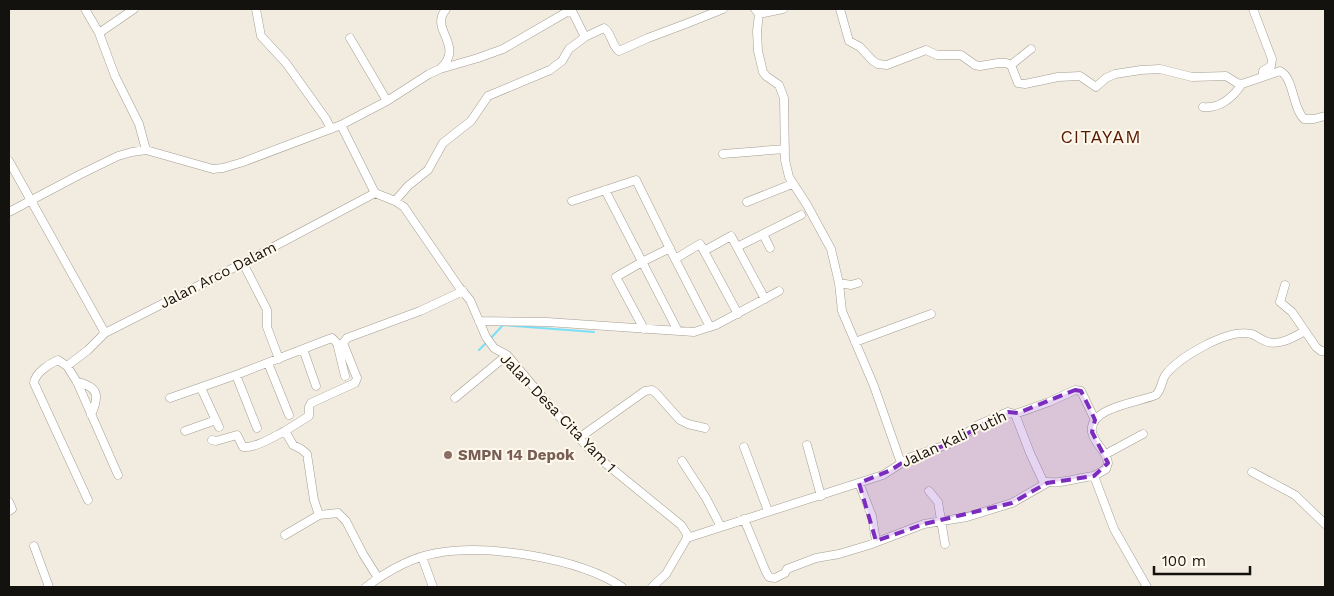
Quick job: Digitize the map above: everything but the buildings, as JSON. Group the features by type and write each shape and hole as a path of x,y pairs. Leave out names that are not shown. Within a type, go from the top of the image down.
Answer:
{"street":[{"path":"85,9 100,33 116,76 139,124 146,150"},
{"path":"100,33 134,9"},
{"path":"256,9 261,36 286,63 326,119 336,127 375,192 404,207 472,303 479,321 547,322 694,332 738,314 780,291"},
{"path":"9,212 118,156 132,152 146,150 192,165 218,169 244,162 336,127 387,101 445,65 449,49 442,16 446,9"},
{"path":"440,69 478,58 503,48 572,9 585,37"},
{"path":"395,201 408,186 428,170 443,143 471,121 488,96 550,70 562,61 569,49 585,37 604,28 608,31 619,51 722,9"},
{"path":"783,9 757,12 757,30 758,51 763,72 779,84 784,98 787,171 792,184 831,248 839,283 842,311 874,386 901,463"},
{"path":"840,9 850,41 860,46 878,64 887,65 926,50 938,56 961,55 975,65 980,66 998,63 1011,65"},
{"path":"1253,9 1272,59 1271,66 1263,71 1262,76"},
{"path":"350,38 387,101"},
{"path":"1011,65 1031,49"},
{"path":"1011,65 1016,80 1024,84 1058,77 1080,76 1096,86 1115,74 1160,69 1192,77 1226,76 1242,84"},
{"path":"1204,107 1212,108 1230,99 1242,84 1280,71 1285,74 1295,105 1304,120 1314,120 1325,116"},
{"path":"723,154 785,149"},
{"path":"9,160 105,333"},
{"path":"572,201 636,180 710,327"},
{"path":"747,202 792,184"},
{"path":"605,190 678,331"},
{"name":"Jalan Arco Dalam","path":"67,366 88,350 105,333 243,263 375,192"},
{"path":"737,247 801,215"},
{"path":"763,234 770,248"},
{"path":"704,251 730,236 764,299"},
{"path":"675,259 700,244 738,314"},
{"path":"644,329 616,277 670,248"},
{"path":"243,263 267,310 267,327 279,359"},
{"path":"839,283 851,285 858,283"},
{"path":"1284,285 1280,302 1290,309 1316,347 1321,351 1325,351"},
{"path":"212,440 216,441 238,435 243,447 246,447 260,443 285,431 309,416 311,403 355,383 357,378 343,343 344,340 420,311 463,291"},
{"path":"855,342 931,314"},
{"name":"Jalan Desa Cita Yam 1","path":"479,321 486,337 494,348 507,355 594,454 681,525 687,534 687,538"},
{"path":"744,519 766,572 772,578 784,574 787,569 816,558 839,554 873,544 876,541 924,524 967,517 1012,503 1047,482 1052,483 1094,476 1106,469 1108,465 1106,454 1092,432 1095,420 1110,409 1156,395 1160,390 1164,376 1175,364 1196,350 1230,336 1251,334 1270,343 1275,343 1305,331"},
{"path":"170,398 236,376 332,338 337,343 345,376"},
{"path":"303,349 316,386"},
{"path":"455,398 507,355"},
{"path":"88,500 34,382 37,375 54,362 58,360 67,366 77,382 118,475"},
{"path":"268,363 289,415"},
{"path":"236,376 257,428"},
{"path":"77,382 91,387 95,391 98,399 91,415"},
{"path":"185,431 217,423 201,388"},
{"path":"579,438 645,391 652,390 680,420 705,428"},
{"path":"1015,414 1078,390 1081,392 1095,420"},
{"name":"Jalan Kali Putih","path":"687,538 883,475 910,456 952,443 990,418 1008,412 1015,414 1038,473 1043,481 1047,482"},
{"path":"285,431 294,445 301,448 307,454 314,500 319,515"},
{"path":"1106,454 1143,434"},
{"path":"807,445 822,496"},
{"path":"744,448 768,511"},
{"path":"682,461 706,498 721,527"},
{"path":"1252,472 1295,494 1325,524"},
{"path":"1094,476 1114,528 1147,587"},
{"path":"859,483 872,516 876,541"},
{"path":"929,491 938,502 945,544"},
{"path":"9,502 12,509 9,512"},
{"path":"285,535 319,515 338,513 344,518 378,578"},
{"path":"652,587 666,574 687,538"},
{"path":"34,546 49,587"},
{"path":"366,587 378,578 422,557 437,553 465,550 524,554 556,561 599,574 616,586"},
{"path":"422,557 433,587"}],"highlighted area":[{"path":"1075,390 1081,391 1095,420 1092,432 1108,463 1094,476 1047,483 1012,503 924,524 876,541 859,483 891,470 911,457 952,443 991,419 1008,412 1018,413"}],"waterway":[{"path":"490,339 503,325 594,332"},
{"path":"479,350 487,342"}],"place":[{"name":"SMPN 14 Depok","path":"448,455"}],"district":[{"name":"CITAYAM","path":"1101,137"}]}
